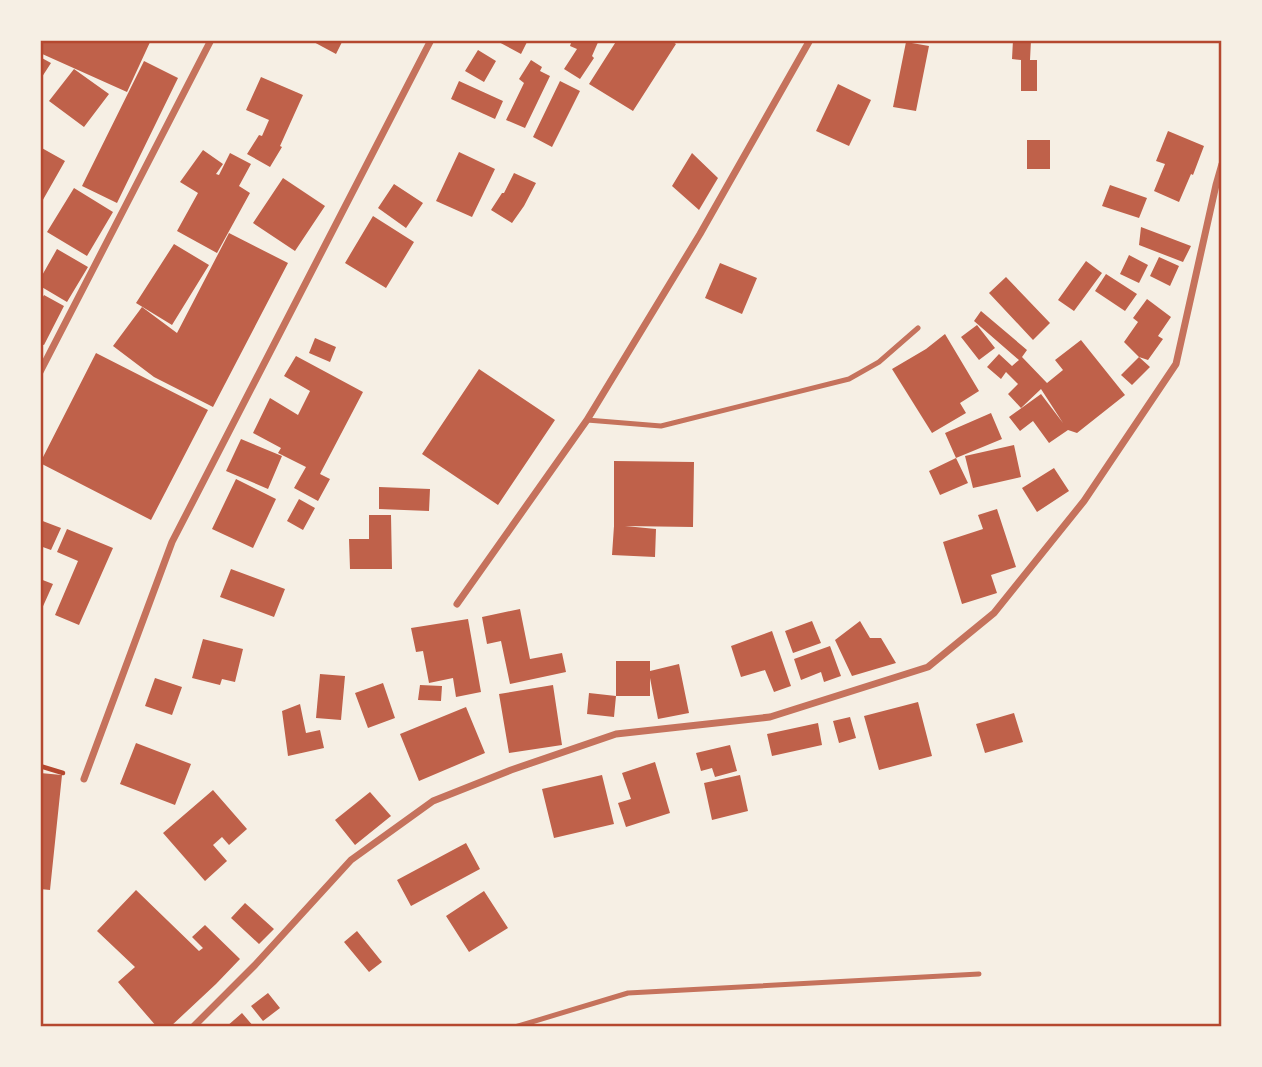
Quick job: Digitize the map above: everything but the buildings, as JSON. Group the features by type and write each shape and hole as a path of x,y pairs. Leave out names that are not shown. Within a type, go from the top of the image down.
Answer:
{"street":[{"path":"40,372 211,40"},
{"path":"84,779 172,541 430,40"},
{"path":"457,604 587,420 700,234 810,40"},
{"path":"193,1027 255,965 351,860 433,801 511,770 616,734 770,717 928,667 994,613 1084,501 1176,364 1222,164"}],"lane":[{"path":"587,420 661,426 849,379 880,362 918,328"},
{"path":"515,1027 628,993 979,974"}]}
